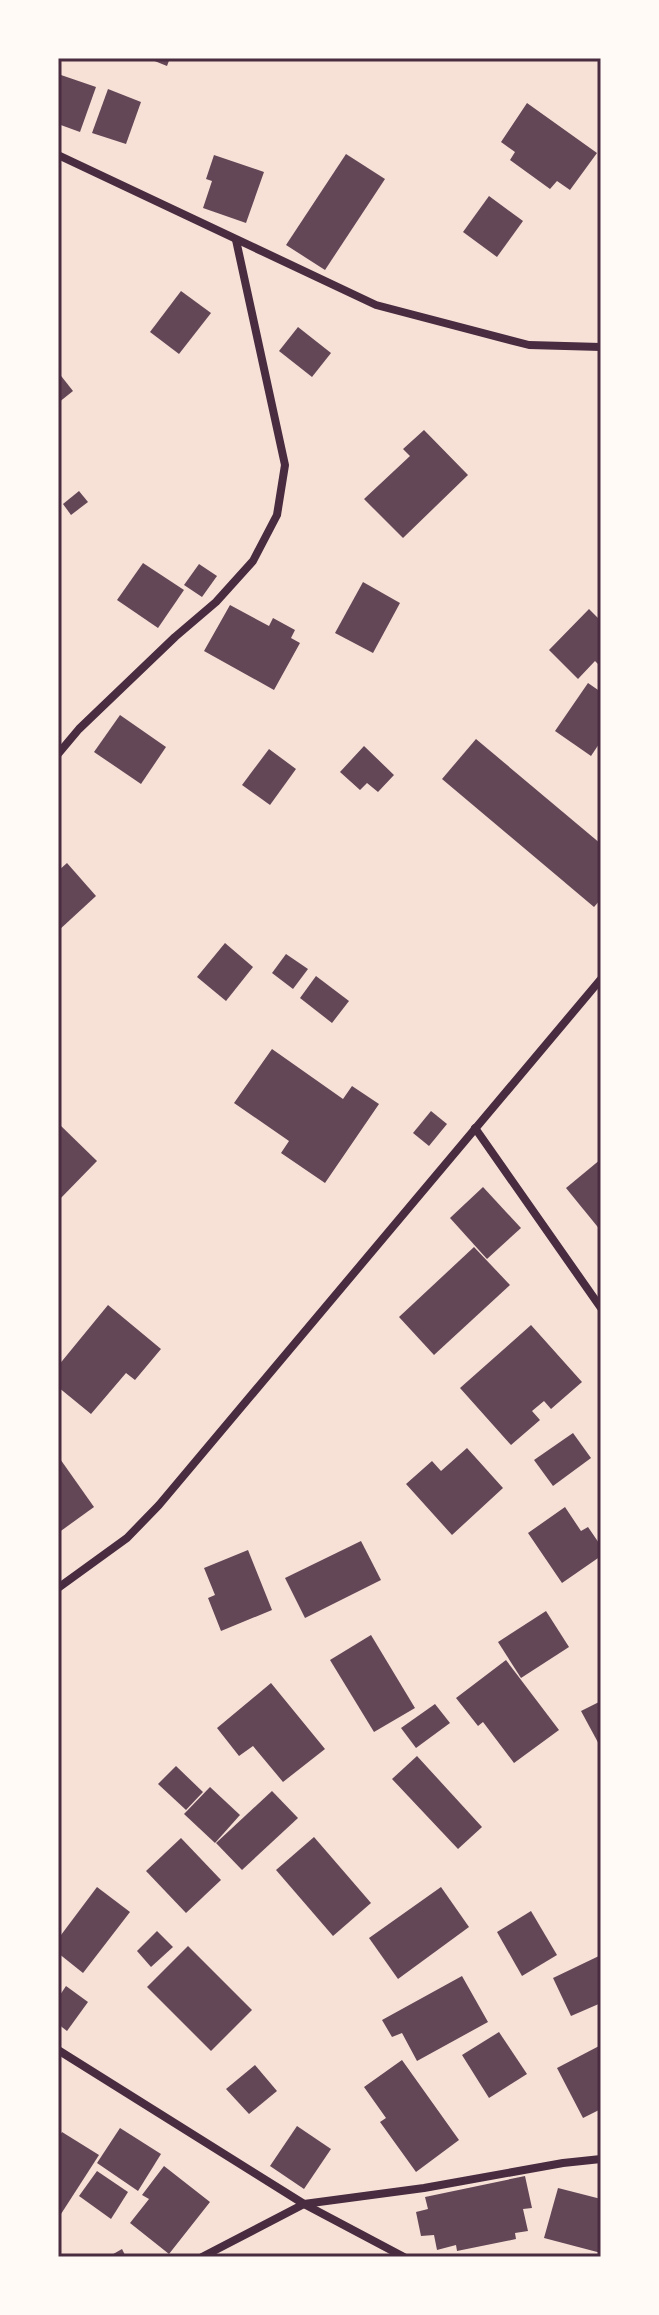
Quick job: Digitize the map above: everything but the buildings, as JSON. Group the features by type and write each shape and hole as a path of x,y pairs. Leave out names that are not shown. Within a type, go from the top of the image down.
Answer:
{"street":[{"path":"58,155 376,305 529,345 601,347"},
{"path":"58,754 79,729 216,602 253,561 277,515 285,465 236,240"},
{"path":"58,1588 127,1538 159,1505 601,979"},
{"path":"475,1128 601,1308"},
{"path":"58,2050 304,2204 404,2257"},
{"path":"202,2257 304,2204 601,2159"}]}
